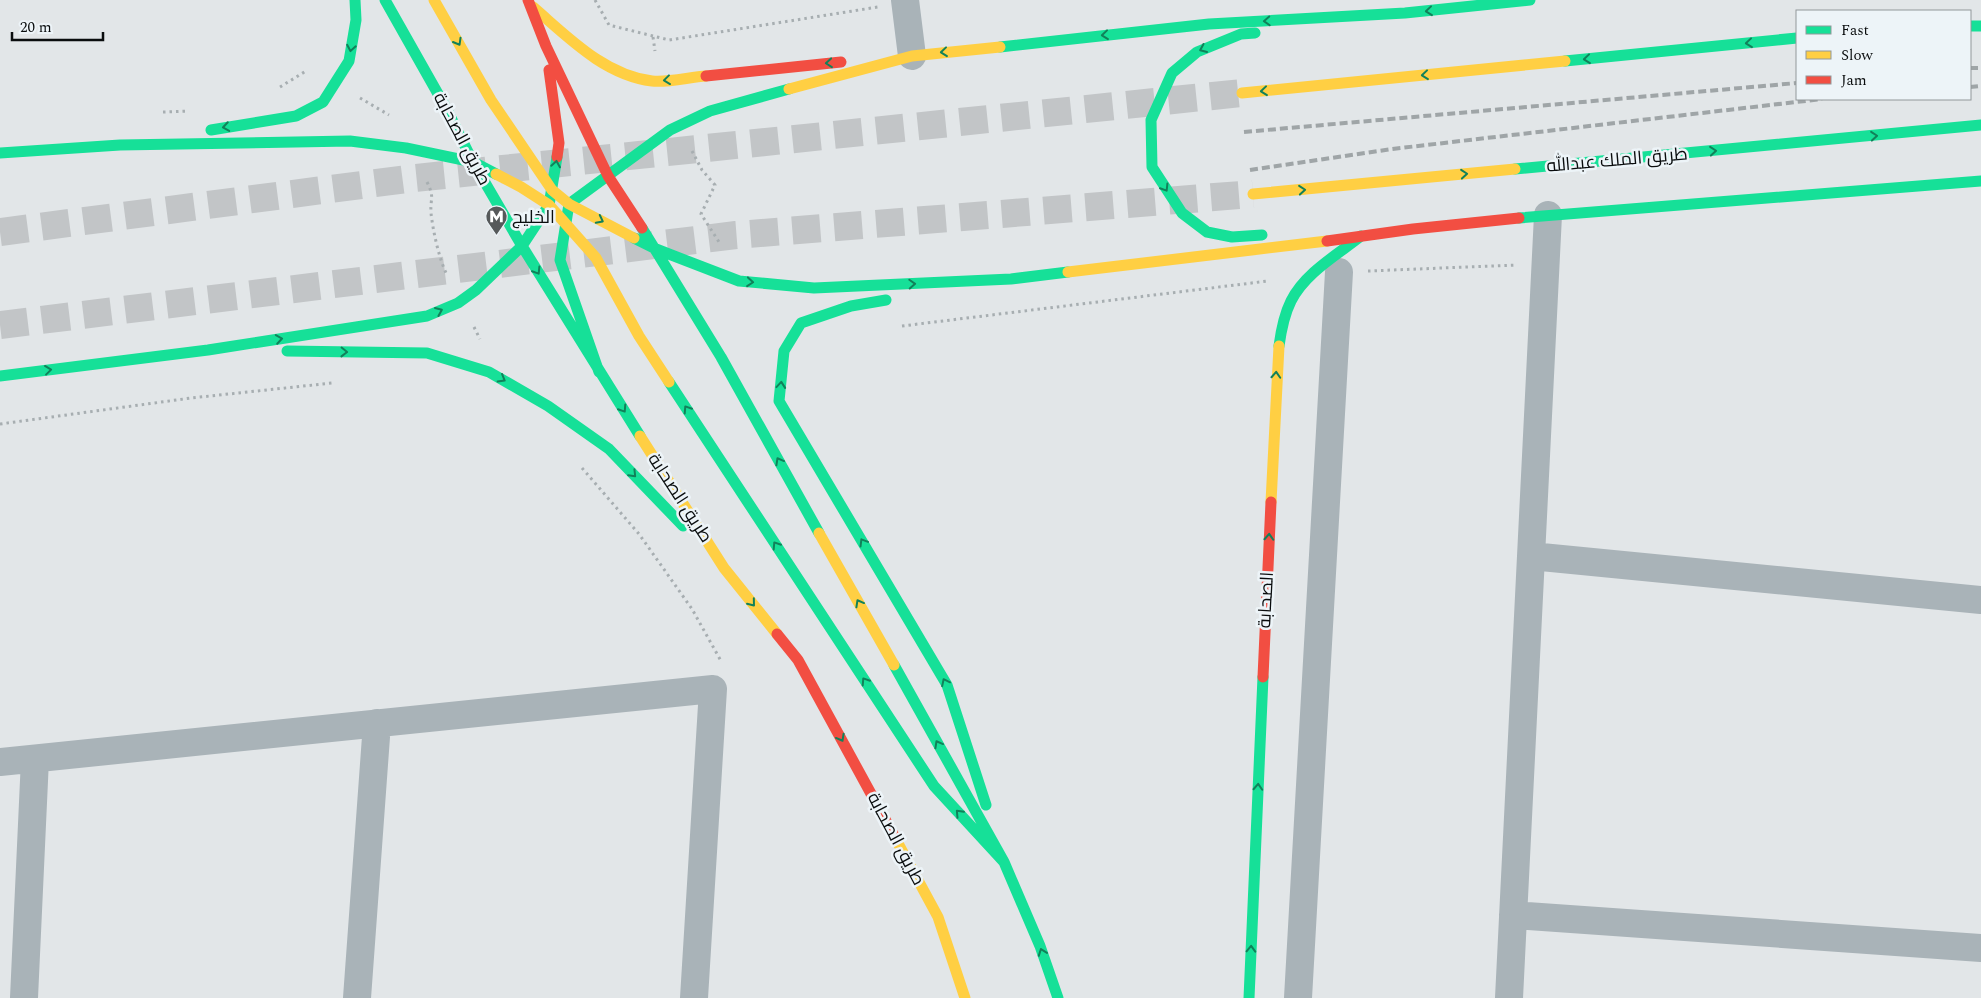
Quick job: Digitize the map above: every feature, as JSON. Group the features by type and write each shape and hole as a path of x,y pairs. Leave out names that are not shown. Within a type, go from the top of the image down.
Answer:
{"main road":[{"path":"120,145 296,116 323,102 349,61 356,20 355,0"},
{"name":"طريق الصحابة","path":"385,0 446,108 473,162 599,372 724,568 798,660 938,917 965,998"},
{"path":"434,0 491,100 552,190 568,204 656,249 739,281 814,288 1011,279"},
{"path":"1270,235 1232,237 1207,232 1182,214 1152,167 1151,120 1172,73 1197,52 1241,34 1530,0"},
{"path":"530,3 585,52 617,71 653,81 737,71 912,56 1209,24 1405,14"},
{"path":"530,3 546,46 608,176 656,249 721,357 1004,862"},
{"path":"1242,93 1796,38"},
{"path":"0,376 208,350 427,316 461,302 522,246 549,205 559,143 546,46"},
{"path":"599,372 560,260 568,204 670,130 710,111 912,56"},
{"name":"طريق الملك عبدالله","path":"1253,194 1981,125"},
{"path":"0,153 120,145 350,141 406,148 473,162 521,187 549,205 596,258 639,336 934,786 1004,862"},
{"path":"1289,234 1413,228 1548,215 1981,181"},
{"path":"917,295 1011,279 1219,255 1413,228"},
{"name":"الصحابة","path":"1249,998 1277,355 1284,318 1294,294 1312,276 1361,236"},
{"path":"898,298 851,306 801,323 784,351 780,401 947,685 1004,862 1040,946 1058,998"},
{"path":"208,350 427,353 489,372 548,406 609,449 724,568"}],"street":[{"path":"905,1 912,56"},
{"path":"1509,998 1548,215"},
{"path":"1298,998 1339,272"},
{"path":"1531,556 1981,600"},
{"path":"0,762 713,689 694,998"},
{"path":"357,998 377,723"},
{"path":"24,998 35,759"},
{"path":"1513,915 1981,948"}],"path":[{"path":"594,0 609,25 669,40 905,1"},
{"path":"273,91 307,70"},
{"path":"159,113 198,110"},
{"path":"701,214 715,185 702,170"},
{"path":"433,194 431,212 442,265"},
{"path":"1339,272 1546,264"},
{"path":"895,326 1312,276"},
{"path":"0,424 191,398 334,383"},
{"path":"581,467 639,534 692,609 721,660 713,689"}],"tunnel":[{"path":"0,232 415,178 1242,93"},
{"path":"0,325 736,235 1253,194"}],"railway":[{"path":"1971,68 1981,68"},
{"path":"1244,132 1796,83"},
{"path":"1971,87 1981,86"},
{"path":"1250,170 1392,149 1813,100"}],"traffic: fast":[{"path":"211,130 296,116 323,102 349,61 356,20 355,0"},
{"path":"385,0 446,108 473,162 522,246 640,436"},
{"path":"1000,47 1209,24 1405,13 1530,0"},
{"path":"1971,26 1981,26"},
{"path":"1255,33 1241,34 1197,52 1172,73 1151,120 1152,167 1182,213 1207,232 1232,237 1262,235"},
{"path":"1565,61 1796,38"},
{"path":"599,372 560,260 569,204 670,130 710,111 789,89"},
{"path":"1515,169 1981,125"},
{"path":"0,153 120,145 350,141 406,148 473,162 496,174"},
{"path":"0,376 208,350 427,316 458,303 476,290 522,246 549,205 557,157"},
{"path":"1519,218 1981,181"},
{"path":"642,228 721,357 819,533"},
{"path":"1279,346 1286,312 1297,291 1322,265 1361,236"},
{"path":"634,238 656,249 739,281 814,288 1011,279 1068,272"},
{"path":"886,300 851,306 801,323 784,351 779,401 947,685 986,805"},
{"path":"287,351 427,353 489,372 548,406 609,449 683,526"},
{"path":"669,382 934,786 1004,862"},
{"path":"894,665 1004,862 1040,946 1058,998"},
{"path":"1249,998 1263,677"}],"traffic: slow":[{"path":"434,0 491,100 552,190 569,204 634,238"},
{"path":"533,7 573,42 602,63 618,71 652,81 671,81 706,76"},
{"path":"789,89 912,56 1000,47"},
{"path":"1242,93 1565,61"},
{"path":"1253,194 1515,169"},
{"path":"496,174 549,205 596,258 639,336 669,382"},
{"path":"1068,272 1327,241"},
{"path":"1271,502 1279,346"},
{"path":"640,436 724,568 777,634"},
{"path":"819,533 894,665"},
{"path":"893,834 938,917 965,998"}],"traffic: jam":[{"path":"528,0 546,46 608,176 642,228"},
{"path":"706,76 841,62"},
{"path":"549,70 559,143 557,157"},
{"path":"1327,241 1413,229 1519,218"},
{"path":"1263,677 1271,502"},
{"path":"777,634 798,660 893,834"}],"place":[{"name":"الخليج","path":"496,236"}]}
